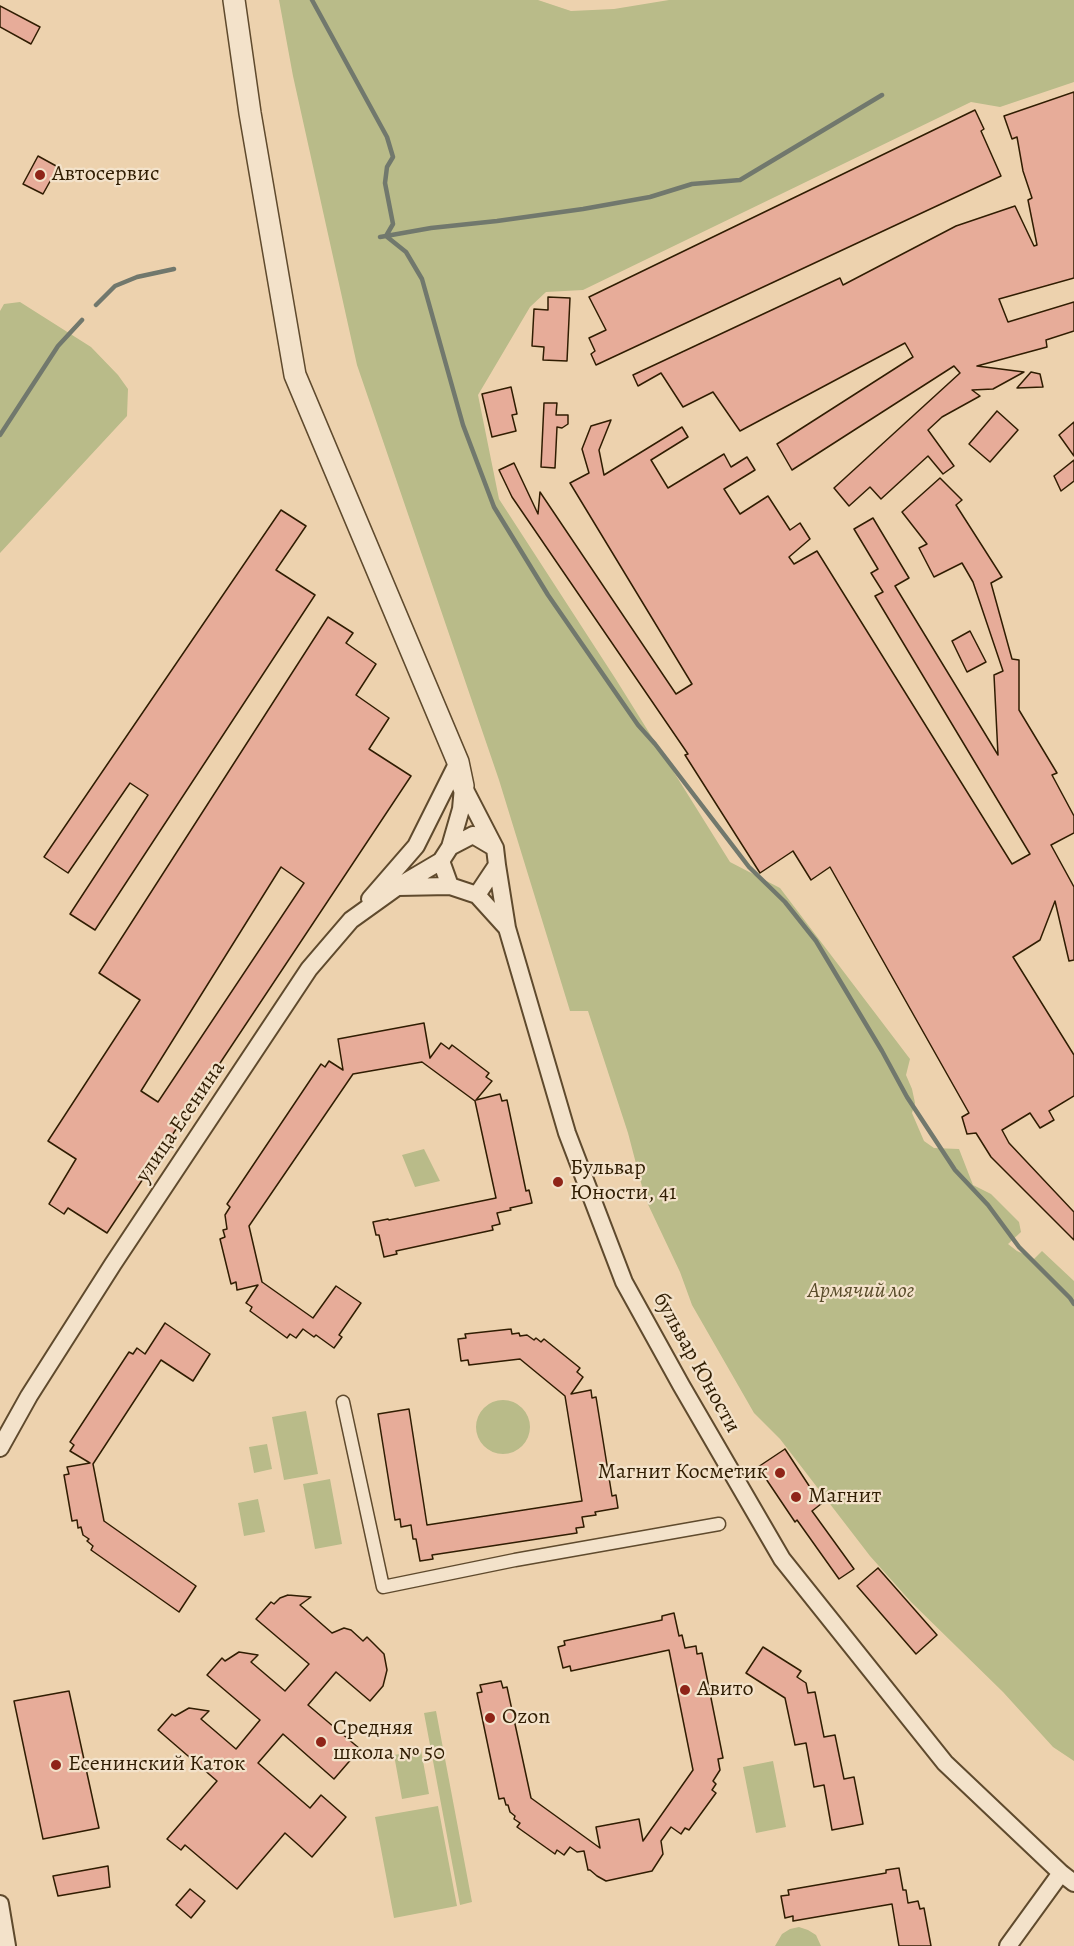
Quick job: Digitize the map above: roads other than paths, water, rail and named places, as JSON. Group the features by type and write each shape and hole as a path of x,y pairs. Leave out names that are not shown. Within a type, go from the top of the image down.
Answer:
{"street":[{"path":"234,0 250,113 296,375 458,762 463,786 462,809 446,854 450,886"},
{"path":"351,920 416,846 458,762"},
{"path":"463,786 495,848 497,865 477,895"},
{"path":"446,854 473,835 495,848"},
{"name":"улица Есенина","path":"0,1448 29,1396 126,1244 309,969 351,920 446,854"},
{"name":"бульвар Юности","path":"497,865 507,928 567,1134 624,1282 681,1385 782,1559 945,1763 1068,1878"},
{"path":"397,887 450,886 477,895 507,928"},
{"path":"343,1402 383,1587 515,1560 719,1524"},
{"path":"1008,1946 1068,1878"},
{"path":"0,1904 7,1946"}],"waterway":[{"path":"312,0 387,137 393,157 387,167 385,183 393,224 386,236"},
{"path":"386,236 431,228 583,209 650,197 692,184 740,180 882,95"},
{"path":"380,237 386,236 406,252 422,279 463,425 494,507 548,595 638,725 749,867 785,902 816,941 907,1097 955,1170 988,1205 1019,1247 1074,1304"},
{"path":"96,305 115,286 137,277 174,269"},
{"path":"0,435 58,346 82,320"}],"place":[{"name":"Автосервис","path":"40,175"},
{"name":"Бульвар Юности, 41","path":"558,1182"},
{"name":"Магнит Косметик","path":"780,1473"},
{"name":"Магнит","path":"796,1497"},
{"name":"Авито","path":"685,1690"},
{"name":"Ozon","path":"490,1718"},
{"name":"Средняя школа № 50","path":"321,1742"},
{"name":"Есенинский Каток","path":"56,1765"}],"park label":[{"name":"Армячий лог","path":"861,1292"}]}
